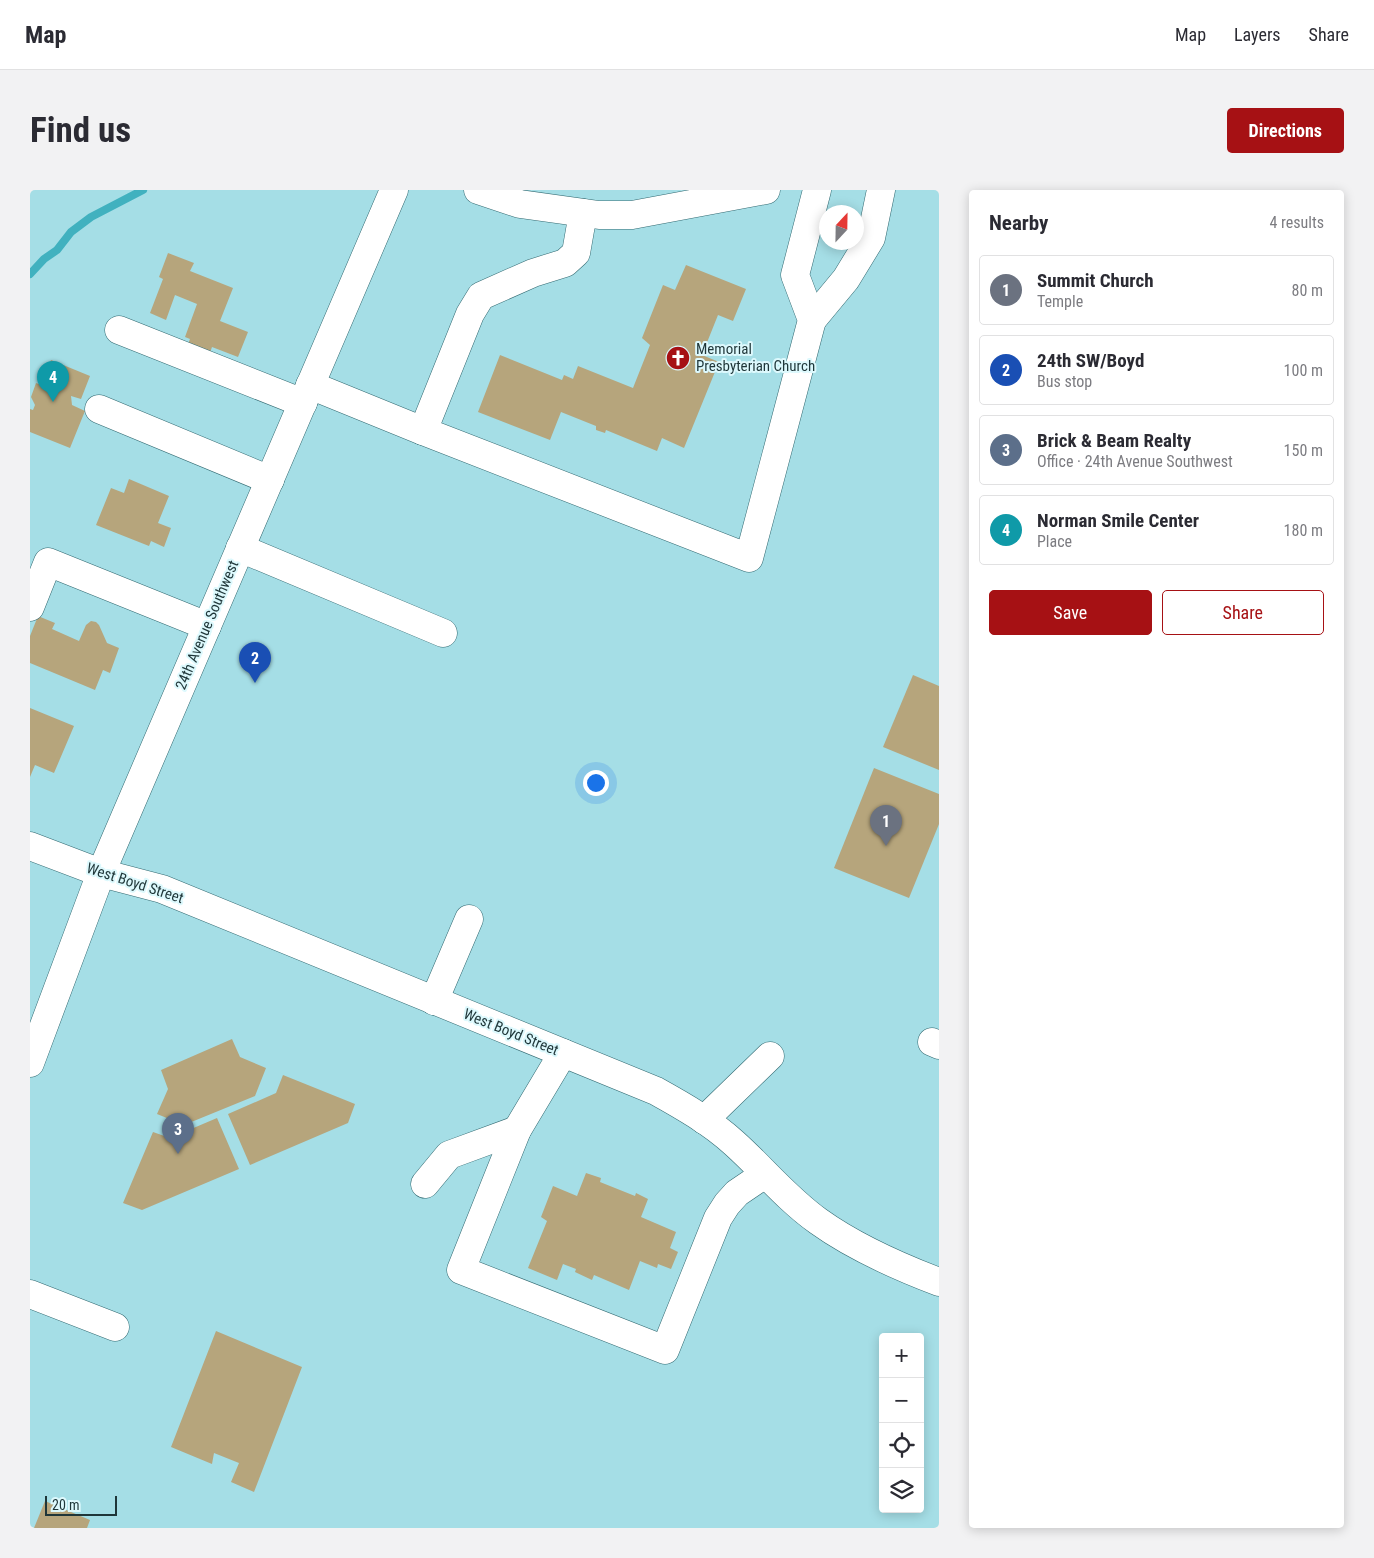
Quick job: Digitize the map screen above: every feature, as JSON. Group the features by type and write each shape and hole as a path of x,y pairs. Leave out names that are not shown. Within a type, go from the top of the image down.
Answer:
{"street":[{"name":"24th Avenue Southwest","path":"30,1063 101,873 394,190"},
{"path":"478,190 520,204 599,215 632,215 766,190"},
{"path":"812,320 794,275 817,190"},
{"path":"119,330 306,394 423,431 749,558 812,320 846,279 871,238 881,190"},
{"path":"423,431 470,314 481,296 533,273 565,262 576,253 583,214"},
{"path":"99,409 270,480"},
{"path":"240,548 443,633"},
{"path":"30,607 48,562 207,626"},
{"name":"West Boyd Street","path":"37,849 101,873 162,889 656,1091 685,1107 735,1144 790,1199 818,1221 878,1256 939,1282"},
{"path":"434,1001 469,919"},
{"path":"563,1053 517,1130 461,1270 665,1350 718,1218 737,1193 765,1174"},
{"path":"704,1120 770,1056"},
{"path":"424,1184 449,1155 517,1130"},
{"path":"30,1294 116,1327"}],"building":[{"path":"168,253 194,263 190,271 233,288 220,321 248,332 238,357 212,347 205,367 182,358 190,339 185,337 197,304 175,295 166,320 150,313 163,279 159,277"},
{"name":"Memorial Presbyterian Church","path":"686,265 746,289 733,321 718,315 702,355 719,362 684,448 662,438 657,451 606,430 605,433 596,430 596,426 561,412 550,440 478,412 500,355 562,380 564,375 573,379 578,366 633,388 650,345 642,338 663,285 675,290"},
{"path":"51,360 90,376 81,399 71,396 72,405 85,411 70,448 30,432 30,409 33,410 35,405 31,397 36,383 41,385"},
{"path":"129,479 169,496 158,523 171,528 164,547 151,541 149,546 96,525 111,488 124,493"},
{"path":"38,616 55,623 52,629 79,641 86,625 91,621 96,622 107,643 119,648 110,673 103,670 95,690 30,663 30,636"},
{"path":"913,675 939,686 939,770 883,747"},
{"path":"30,708 74,726 54,773 35,765 30,777"},
{"path":"874,768 939,794 939,824 909,898 834,868"},
{"path":"232,1039 240,1057 266,1068 255,1096 184,1125 157,1114 168,1089 161,1070"},
{"path":"283,1075 355,1104 348,1123 250,1165 228,1114 276,1093"},
{"path":"217,1118 239,1169 142,1210 123,1203 153,1132 170,1138"},
{"path":"586,1173 601,1178 600,1182 635,1196 636,1193 648,1199 641,1217 676,1232 670,1248 678,1252 671,1269 658,1264 657,1268 640,1261 629,1290 594,1275 592,1280 575,1272 576,1269 563,1264 557,1280 528,1268 547,1221 541,1217 553,1186 577,1196"},
{"path":"216,1331 302,1367 254,1492 231,1482 239,1463 214,1453 212,1464 171,1447"},
{"path":"45,1501 90,1520 87,1528 34,1528"}],"waterway":[{"path":"30,274 44,259 57,250 71,232 91,217 143,190"}],"place":[{"name":"Memorial Presbyterian Church","path":"678,358"},
{"name":"Norman Smile Center","path":"53,402"},
{"name":"24th SW/Boyd","path":"255,683"},
{"name":"Summit Church","path":"886,846"},
{"name":"Brick & Beam Realty","path":"178,1154"}]}
